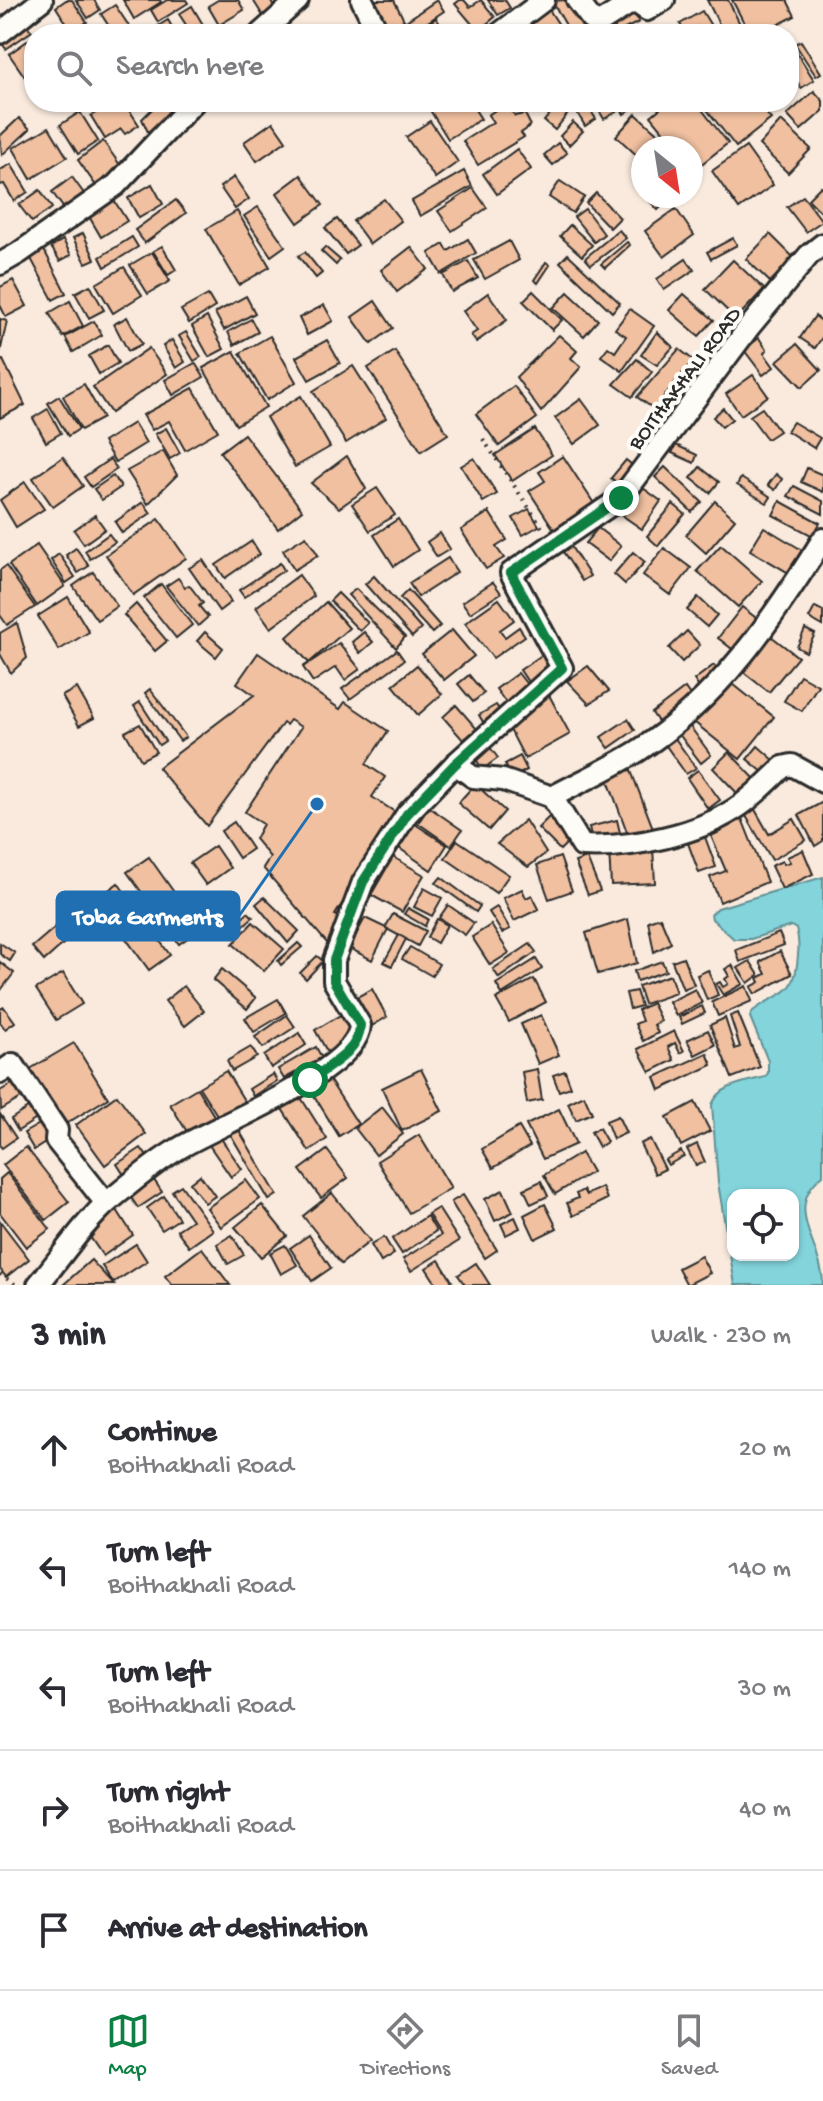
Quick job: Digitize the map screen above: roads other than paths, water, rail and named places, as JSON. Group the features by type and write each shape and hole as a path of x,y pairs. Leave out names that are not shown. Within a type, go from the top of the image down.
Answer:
{"street":[{"path":"0,33 42,0"},
{"path":"271,24 298,0"},
{"path":"362,0 374,24"},
{"path":"512,24 544,0"},
{"path":"577,0 595,24"},
{"path":"598,24 634,1 647,10 664,0"},
{"path":"0,264 116,185 185,112"},
{"name":"BOITHAKHALI ROAD","path":"38,1285 106,1203 177,1149 310,1080 347,1052 360,1033 360,1025 334,981 334,960 363,882 407,814 455,764 562,668 511,573 621,498 750,326 809,255 823,244"},
{"path":"552,797 638,751 691,711 773,617 823,539"},
{"path":"455,764 473,777 503,780 552,797 582,846 600,847 694,831 741,805 783,767 792,765 823,782"},
{"path":"0,1073 13,1064 57,1130 56,1140 106,1203"}],"water":[{"path":"823,877 823,1175 805,1200 805,1214 823,1285 735,1285 731,1261 799,1261 799,1189 727,1189 727,1237 718,1183 712,1105 727,1089 765,1077 768,1073 768,1061 750,1017 753,1011 790,986 796,969 798,942 796,929 791,926 751,939 734,939 712,919 711,914 718,908"}],"place":[{"name":"Toba Garments","path":"317,804"}]}
